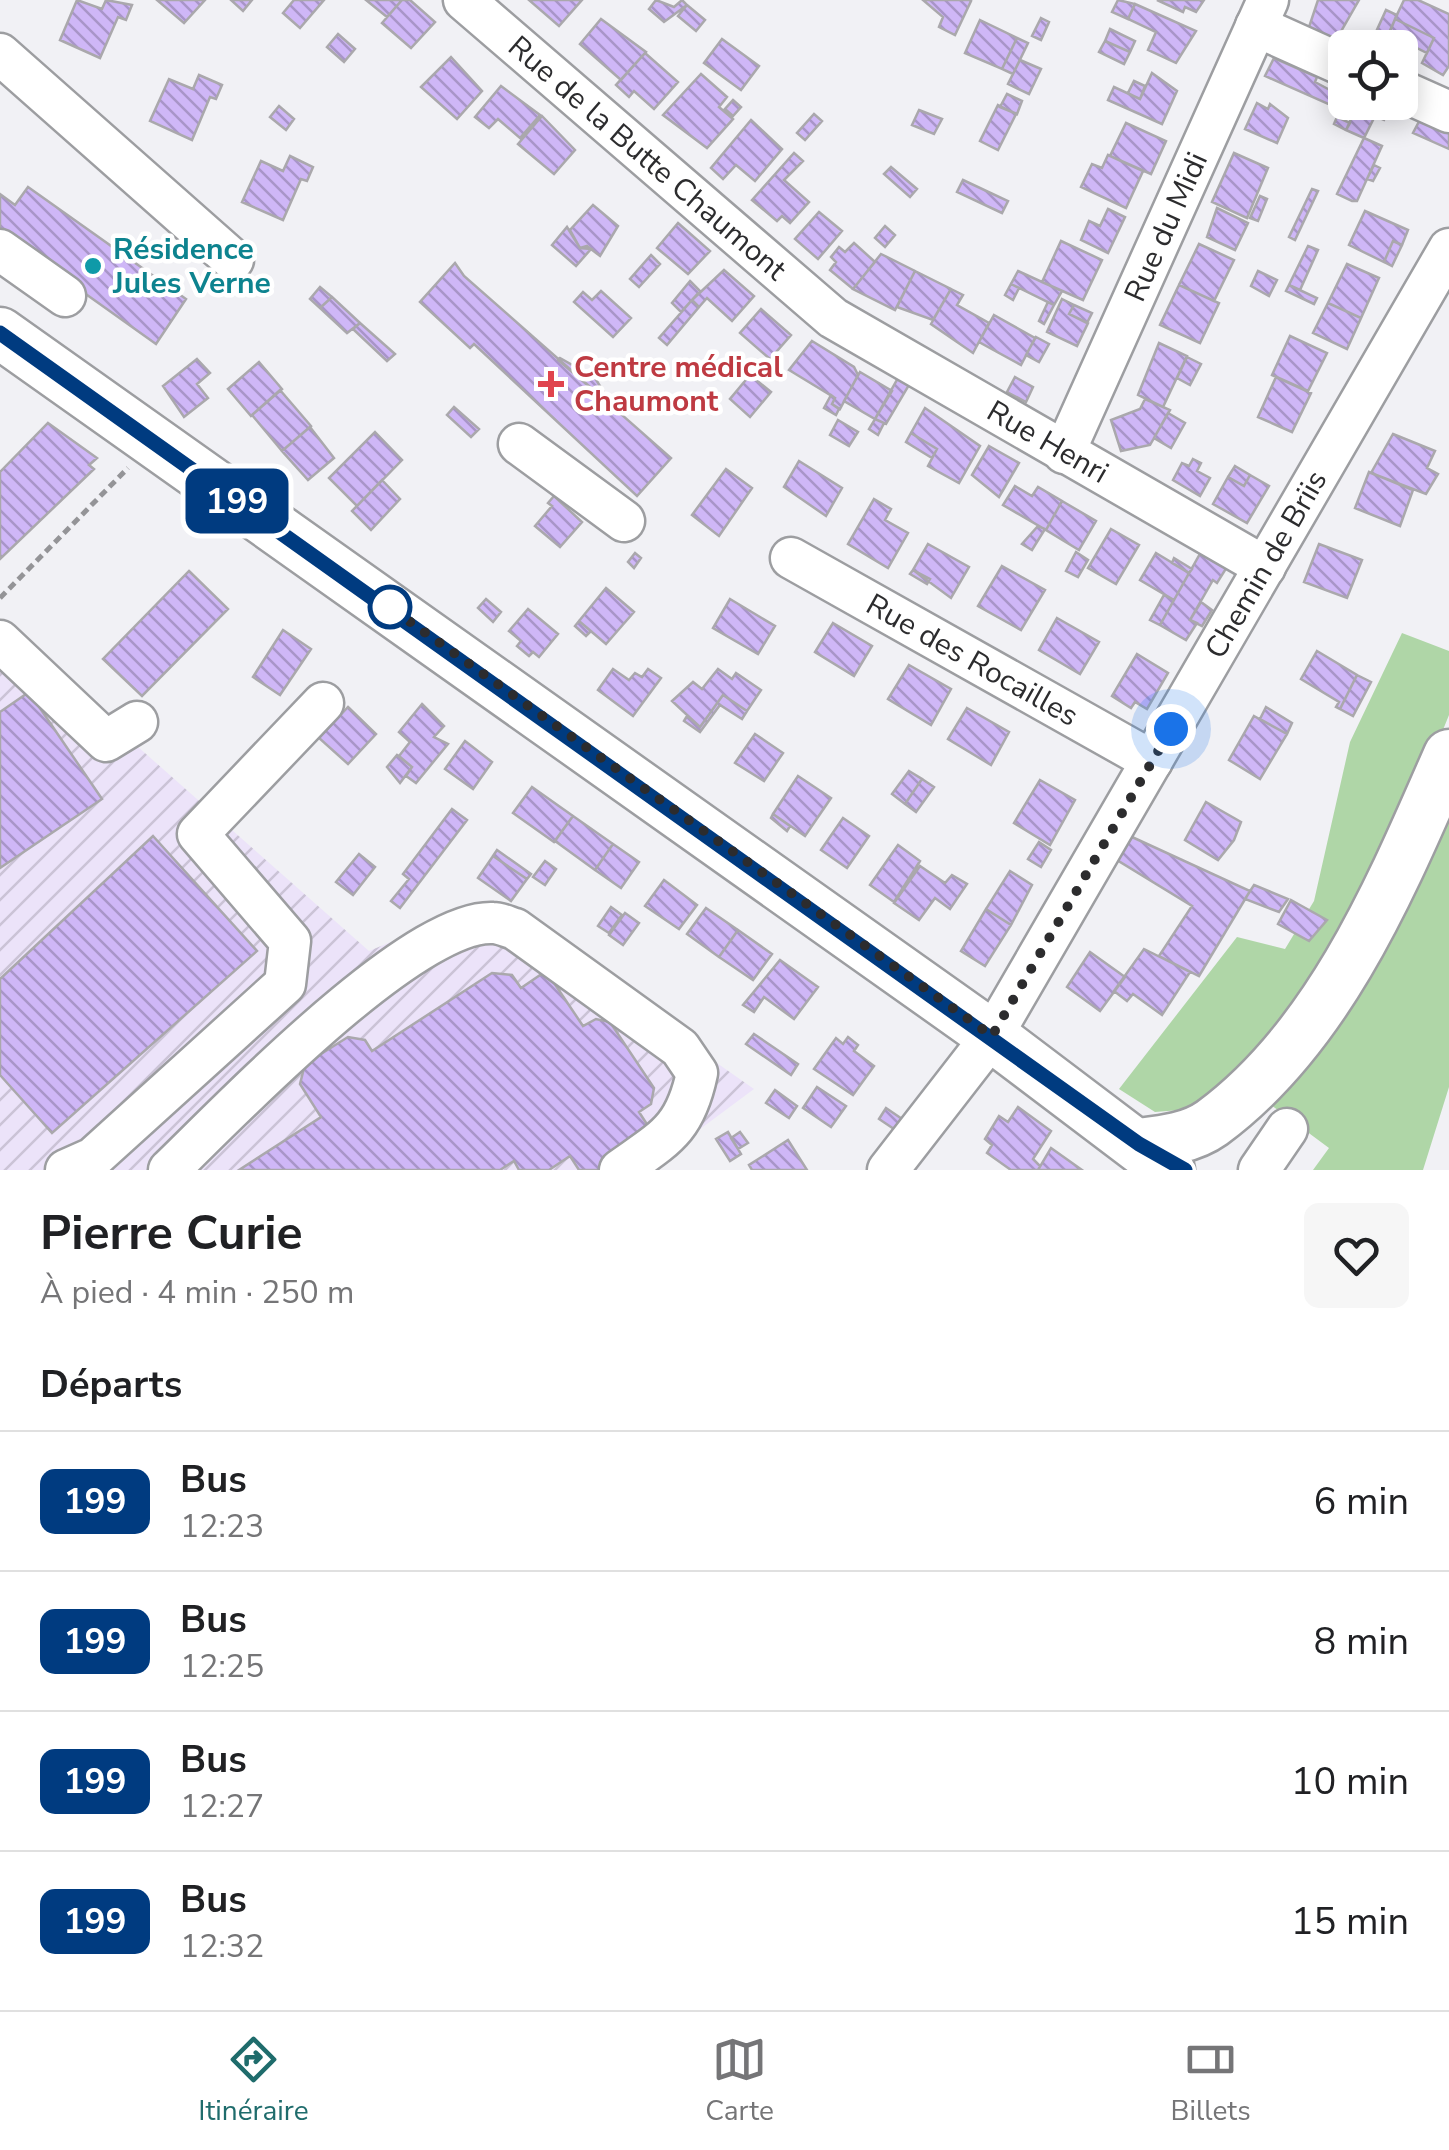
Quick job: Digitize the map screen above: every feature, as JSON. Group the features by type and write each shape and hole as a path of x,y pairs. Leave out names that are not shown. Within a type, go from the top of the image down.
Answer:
{"main road":[{"path":"0,333 992,1036 1154,1157 1186,1170"},
{"path":"1154,1157 1177,1138 1209,1125 1269,1071 1338,981 1406,853 1449,755"}],"street":[{"name":"Rue de la Butte Chaumont","path":"464,0 833,318"},
{"path":"1262,13 1328,55"},
{"name":"Rue du Midi","path":"1064,453 1262,13"},
{"path":"0,54 232,260"},
{"path":"1418,98 1449,112"},
{"path":"0,250 65,296"},
{"name":"Chemin de Briis","path":"888,1170 992,1036 1449,250"},
{"name":"Rue Henri","path":"833,318 1265,566"},
{"path":"518,444 624,520"},
{"name":"Rue des Rocailles","path":"791,558 1152,761"},
{"path":"0,641 106,741 137,722"},
{"path":"66,1170 93,1158 285,984 290,941 198,834 323,703"},
{"path":"168,1170 372,980 469,926 494,922 515,929 680,1048 696,1073 690,1107 676,1131 620,1170"},
{"path":"1259,1170 1287,1128"}],"path":[{"path":"0,598 138,459"}],"shaded area":[{"path":"0,625 369,951 487,902 754,1089 645,1170 0,1170"}],"green space":[{"path":"1402,633 1449,651 1449,715 1399,838 1293,1020 1193,1109 1155,1112 1119,1089 1237,937 1285,949 1314,901 1350,742"},
{"path":"1449,809 1449,1087 1423,1170 1313,1170 1329,1148 1259,1096"}],"building":[{"path":"77,0 102,9 106,0 132,5 126,20 118,17 100,58 60,40"},
{"path":"157,0 205,0 184,23"},
{"path":"231,0 252,0 243,11"},
{"path":"294,0 324,0 300,28 283,13"},
{"path":"366,0 402,0 387,17"},
{"path":"402,0 410,0 435,22 411,48 382,23"},
{"path":"529,0 582,0 559,26"},
{"path":"656,0 674,7 682,0 687,5 664,22 649,9"},
{"path":"923,0 971,1 955,35 939,27 943,17"},
{"path":"1118,0 1135,4 1128,19 1112,12"},
{"path":"1157,0 1204,0 1196,12 1185,7 1183,12"},
{"path":"1318,0 1359,0 1342,30 1328,30 1328,36 1309,27"},
{"path":"1404,0 1418,0 1449,14 1449,66 1443,75 1422,63 1434,38 1395,19"},
{"path":"1135,4 1196,31 1176,63 1148,50 1156,32 1128,19"},
{"path":"687,5 705,20 696,31 678,16"},
{"path":"1386,10 1397,15 1390,30 1377,30"},
{"path":"1041,18 1049,22 1041,40 1032,36"},
{"path":"601,19 646,52 621,80 580,44"},
{"path":"1395,19 1418,30 1391,30"},
{"path":"980,20 1017,38 1002,69 965,53"},
{"path":"1110,29 1135,41 1130,52 1105,41"},
{"path":"1418,30 1434,38 1427,53 1418,48"},
{"path":"338,34 355,49 344,62 327,47"},
{"path":"1017,38 1028,43 1013,74 1002,69"},
{"path":"722,39 759,66 741,90 704,63"},
{"path":"1105,41 1130,52 1124,64 1099,52"},
{"path":"645,53 678,82 654,109 634,91 629,97 616,85"},
{"path":"451,57 482,91 457,119 421,87"},
{"path":"1274,58 1317,77 1315,82 1328,89 1328,104 1265,76"},
{"path":"1020,60 1041,69 1029,94 1008,84"},
{"path":"1152,73 1177,91 1162,124 1108,100 1114,87 1140,99"},
{"path":"701,74 727,97 719,107 733,119 707,148 663,115"},
{"path":"199,75 222,85 216,99 210,97 192,140 150,121 169,79 193,89"},
{"path":"1134,81 1145,86 1140,99 1128,93"},
{"path":"501,86 540,115 520,138 498,119 489,128 475,117"},
{"path":"1007,94 1022,101 1017,114 1000,107"},
{"path":"733,100 741,107 733,116 725,109"},
{"path":"1257,103 1268,109 1270,104 1288,118 1277,143 1245,129"},
{"path":"998,105 1016,114 998,150 980,141"},
{"path":"279,106 294,119 286,130 270,117"},
{"path":"919,110 942,119 934,134 912,125"},
{"path":"1424,112 1449,128 1449,149 1413,133"},
{"path":"814,114 822,121 805,140 797,133"},
{"path":"542,116 575,150 554,174 518,144"},
{"path":"751,120 782,149 755,181 736,165 723,179 711,168"},
{"path":"1336,120 1350,123 1346,130 1334,124"},
{"path":"1351,120 1373,120 1364,138 1346,130"},
{"path":"1126,123 1166,141 1151,174 1110,156"},
{"path":"1364,138 1382,146 1357,201 1352,201 1337,194"},
{"path":"794,153 803,161 784,180 809,202 790,223 782,216 777,221 752,200"},
{"path":"1234,153 1268,168 1247,218 1212,202"},
{"path":"1108,155 1143,171 1126,208 1081,187 1092,164 1102,168"},
{"path":"290,156 313,167 307,181 301,179 283,220 242,202 261,161 283,171"},
{"path":"1374,165 1380,168 1373,181 1367,179"},
{"path":"891,167 917,189 910,197 884,174"},
{"path":"963,180 1008,201 1002,213 957,192"},
{"name":"Résidence Jules Verne","path":"28,187 186,299 156,344 0,233 0,194 15,205"},
{"path":"1312,189 1318,191 1295,240 1289,237"},
{"path":"1260,196 1267,199 1258,221 1250,218"},
{"path":"593,205 618,226 600,256 587,246 580,248 570,230"},
{"path":"1217,208 1248,223 1235,250 1207,237"},
{"path":"1108,209 1125,217 1108,253 1081,240 1089,221 1100,226"},
{"path":"1365,211 1408,230 1402,245 1393,241 1384,262 1349,245"},
{"path":"819,212 842,231 818,259 795,239"},
{"path":"678,223 710,251 688,274 657,248"},
{"path":"885,226 895,235 885,247 875,238"},
{"path":"567,227 580,248 591,249 576,266 552,245"},
{"path":"1061,241 1102,260 1083,300 1042,282"},
{"path":"1393,241 1402,245 1392,266 1384,262"},
{"path":"854,243 875,262 853,289 830,270 836,262 831,257 839,247 845,252"},
{"path":"1199,244 1234,260 1214,301 1179,285"},
{"path":"1308,246 1318,250 1300,290 1289,285"},
{"path":"881,254 915,271 895,310 853,289"},
{"path":"651,255 660,264 639,287 630,279"},
{"name":"Centre médical Chaumont","path":"455,263 464,276 671,458 637,496 474,344 470,348 420,302"},
{"path":"1347,264 1379,278 1361,318 1328,303"},
{"path":"724,270 754,296 732,321 707,298 699,307 692,300"},
{"path":"915,271 951,289 933,320 897,307"},
{"path":"1018,271 1062,291 1054,305 1011,284"},
{"path":"1258,271 1277,280 1269,296 1251,286"},
{"path":"690,281 700,291 681,312 672,303"},
{"path":"1011,284 1019,288 1013,300 1005,295"},
{"path":"1179,285 1219,303 1200,343 1160,325"},
{"path":"1289,285 1317,298 1314,304 1286,291"},
{"path":"320,287 332,297 320,308 310,299"},
{"path":"951,289 963,295 957,305 989,323 973,353 931,324"},
{"path":"601,291 631,318 613,337 574,302 583,292 592,300"},
{"path":"332,297 360,323 347,333 320,308"},
{"path":"1062,299 1074,305 1069,314 1088,323 1077,346 1047,332"},
{"path":"692,300 699,307 667,345 659,338"},
{"path":"1048,302 1054,305 1044,324 1039,321"},
{"path":"1328,303 1361,318 1347,349 1313,333"},
{"path":"1074,305 1092,313 1087,323 1069,314"},
{"path":"761,309 791,335 770,359 740,333"},
{"path":"994,315 1035,338 1021,365 979,342"},
{"path":"360,323 395,354 387,361 353,329"},
{"path":"1290,336 1327,353 1308,391 1272,375"},
{"path":"1036,337 1049,344 1039,362 1026,355"},
{"path":"812,341 854,367 858,375 840,409 832,404 835,398 789,370"},
{"path":"1159,343 1187,356 1163,407 1138,395"},
{"path":"1187,357 1201,364 1190,385 1177,378"},
{"path":"197,359 210,373 197,384 208,398 184,417 163,386"},
{"path":"558,360 595,378 613,407"},
{"path":"259,362 282,389 251,416 228,389"},
{"path":"860,372 892,391 875,419 844,401"},
{"path":"750,375 771,392 750,417 730,399"},
{"path":"1015,377 1033,387 1026,402 1007,392"},
{"path":"1276,377 1311,393 1292,432 1258,417"},
{"path":"898,378 909,385 886,424 875,419"},
{"path":"280,390 311,426 282,451 252,415"},
{"path":"831,395 835,398 832,404 839,409 836,415 824,408"},
{"path":"1145,399 1170,410 1150,445 1121,451 1111,420 1140,409"},
{"path":"454,407 479,429 471,437 447,415"},
{"path":"925,408 980,446 959,483 928,466 937,449 911,433"},
{"path":"1168,413 1185,423 1171,448 1154,438"},
{"path":"875,419 884,423 878,435 869,429"},
{"path":"838,420 858,432 849,446 830,435"},
{"path":"48,423 97,458 89,465 94,469 0,559 0,472"},
{"path":"310,427 334,458 308,480 282,451"},
{"path":"375,432 402,460 357,506 329,478"},
{"path":"911,433 937,449 932,458 906,442"},
{"path":"1393,434 1435,451 1427,468 1438,474 1426,494 1371,473"},
{"path":"989,446 1019,463 999,497 972,475"},
{"path":"1193,459 1201,463 1197,471 1210,478 1200,496 1173,480 1182,463 1189,466"},
{"path":"799,461 842,488 826,516 784,487"},
{"path":"1235,466 1250,475 1244,486 1228,477"},
{"path":"726,469 752,488 719,536 692,515"},
{"path":"1369,472 1413,490 1400,526 1355,508"},
{"path":"1250,475 1269,486 1247,523 1213,504 1228,477 1244,486"},
{"path":"382,480 400,499 371,530 352,511"},
{"path":"1015,486 1032,496 1038,487 1062,501 1046,530 1003,505"},
{"path":"554,496 582,522 560,547 535,526 552,506 548,503"},
{"path":"874,499 891,509 885,520 908,533 888,568 848,544"},
{"path":"1062,501 1096,521 1079,550 1046,530"},
{"path":"1038,526 1045,529 1032,550 1022,544"},
{"path":"1111,529 1139,545 1116,584 1088,568"},
{"path":"928,544 969,567 951,598 913,570"},
{"path":"1319,544 1362,560 1347,598 1304,582"},
{"path":"1076,552 1088,560 1078,577 1066,571"},
{"path":"1201,552 1227,567 1217,583 1213,580 1190,620 1197,623 1186,640 1160,625"},
{"path":"635,553 641,558 634,568 628,562"},
{"path":"1156,553 1189,573 1174,600 1140,580"},
{"path":"1174,558 1192,569 1189,573 1172,563"},
{"path":"1002,566 1045,590 1021,630 978,606"},
{"path":"913,570 930,579 927,584 910,574"},
{"path":"189,571 228,609 142,696 103,659"},
{"path":"606,588 634,612 606,644 579,621"},
{"path":"1164,595 1174,600 1160,625 1150,620"},
{"path":"486,599 501,612 493,622 478,608"},
{"path":"730,599 775,626 758,654 713,628"},
{"path":"1201,602 1212,610 1202,626 1190,620"},
{"path":"528,609 558,634 539,657 533,652 529,656 517,646 521,641 509,631"},
{"path":"1057,618 1099,642 1080,674 1039,650"},
{"path":"579,621 591,631 586,636 575,626"},
{"path":"833,623 872,646 854,676 815,652"},
{"path":"283,630 311,649 280,695 253,677"},
{"path":"1317,651 1357,675 1340,709 1336,707 1339,702 1301,679"},
{"path":"1137,654 1168,673 1147,709 1135,702 1131,708 1112,696"},
{"path":"909,665 951,689 931,725 888,699"},
{"path":"613,669 629,680 635,673 642,677 648,669 661,678 633,716 598,690"},
{"path":"718,669 732,679 736,673 761,690 747,711 723,695 700,727 672,701 693,682 702,689"},
{"path":"1357,675 1371,682 1353,716 1340,709"},
{"path":"29,692 102,799 0,868 0,712"},
{"path":"723,695 747,711 742,719 720,705 700,732 684,721 687,716 700,727"},
{"path":"422,704 444,726 434,737 448,744 416,783 406,776 412,767 399,756 410,742 399,732"},
{"path":"348,707 376,734 348,764 319,738"},
{"path":"1266,707 1292,723 1287,734 1260,719"},
{"path":"967,708 1009,732 991,765 948,739"},
{"path":"1254,716 1287,734 1260,779 1229,760"},
{"path":"755,734 783,753 764,781 735,763"},
{"path":"465,741 492,762 473,789 445,769"},
{"path":"397,755 412,767 400,783 387,767"},
{"path":"909,771 922,779 905,804 892,794"},
{"path":"798,776 831,798 805,836 773,814"},
{"path":"922,779 934,787 916,812 905,804"},
{"path":"1040,780 1075,800 1050,845 1014,823"},
{"path":"532,787 573,816 554,842 513,813"},
{"path":"1206,802 1241,822 1234,840 1218,860 1185,840"},
{"path":"452,809 467,820 400,908 391,901 409,879 403,874"},
{"path":"773,814 790,826 787,831 771,818"},
{"path":"573,816 613,844 595,870 555,841"},
{"path":"843,818 869,836 847,868 821,850"},
{"path":"153,836 257,951 52,1133 0,1075 0,979"},
{"path":"1132,837 1250,891 1199,976 1159,956 1192,906 1117,860"},
{"path":"1039,842 1051,850 1041,867 1028,859"},
{"path":"613,844 639,862 621,888 595,870"},
{"path":"898,845 920,861 894,902 870,885"},
{"path":"497,850 531,874 527,879 493,856"},
{"path":"359,854 375,867 353,895 336,882"},
{"path":"493,856 527,879 511,901 478,878"},
{"path":"545,861 556,869 545,885 533,877"},
{"path":"920,866 945,883 952,875 967,884 950,909 935,898 919,920 894,903"},
{"path":"1010,871 1032,885 1011,925 986,909"},
{"path":"664,880 697,905 679,929 645,906"},
{"path":"1254,885 1288,899 1279,912 1245,899"},
{"path":"1291,900 1327,920 1309,941 1278,924"},
{"path":"611,907 622,915 609,933 598,926"},
{"path":"706,908 738,930 719,957 687,934"},
{"path":"986,909 1011,925 985,966 961,951"},
{"path":"625,913 639,923 623,945 609,935"},
{"path":"738,930 772,954 753,980 719,957"},
{"path":"1144,949 1190,972 1162,1015 1133,994 1127,1001 1114,991"},
{"path":"1090,952 1125,977 1100,1011 1067,987"},
{"path":"780,960 818,987 794,1019 764,997 754,1012 743,1005"},
{"path":"546,971 583,1026 596,1019 610,1022 654,1088 651,1104 639,1112 654,1135 599,1170 579,1170 570,1156 549,1170 519,1170 514,1161 500,1170 239,1170 321,1117 300,1084 305,1064 348,1037 365,1040 372,1051 492,973 512,975 521,988"},
{"path":"754,1034 798,1064 791,1075 746,1044"},
{"path":"848,1037 858,1045 854,1051 874,1066 853,1095 814,1069 836,1038 843,1044"},
{"path":"817,1087 846,1106 831,1127 803,1108"},
{"path":"775,1090 797,1106 789,1118 766,1103"},
{"path":"1018,1107 1051,1131 1033,1159 1040,1166 1038,1170 1011,1170 987,1153 992,1145 985,1139 999,1116 1008,1122"},
{"path":"886,1108 908,1123 900,1133 879,1119"},
{"path":"728,1132 741,1154 730,1161 716,1139"},
{"path":"740,1132 748,1143 738,1149 731,1138"},
{"path":"788,1140 807,1170 752,1170 749,1165"},
{"path":"1051,1148 1082,1170 1038,1170"}],"bus line":[{"name":"199","path":"0,333 465,660 1139,1144 1185,1170"}],"place":[{"name":"Résidence Jules Verne","path":"93,266"},
{"name":"Centre médical Chaumont","path":"551,384"}],"route":[{"path":"390,607 378,599 992,1036 1171,729"}]}
